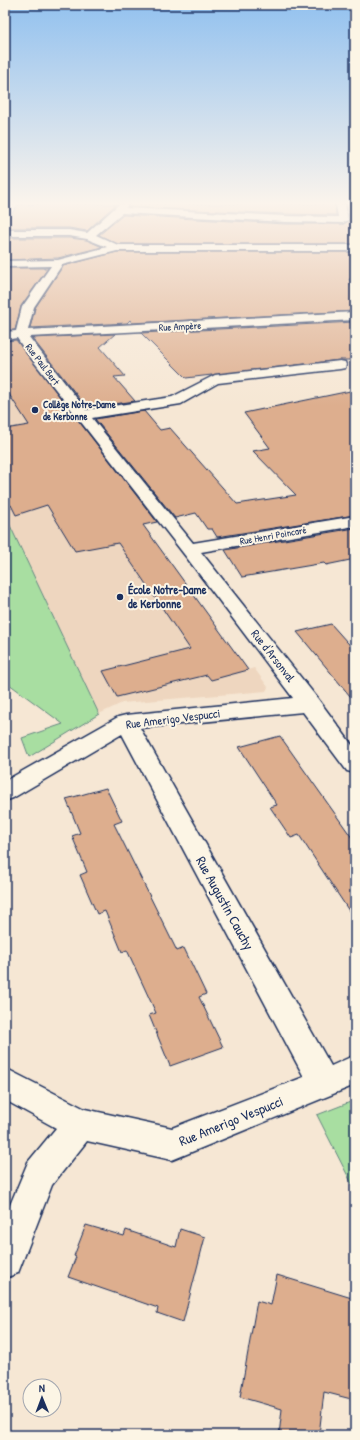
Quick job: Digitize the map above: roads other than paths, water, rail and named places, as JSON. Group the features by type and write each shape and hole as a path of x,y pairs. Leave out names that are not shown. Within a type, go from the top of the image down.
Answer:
{"street":[{"name":"Rue Paul Bert","path":"52,271 28,307 21,334 28,346 190,549"},
{"name":"Rue Ampère","path":"5,336 355,316"},
{"path":"83,415 176,401 215,379 340,365"},
{"name":"Rue Henri Poincaré","path":"190,549 355,521"},
{"name":"Rue d'Arsonval","path":"190,549 310,704 355,765"},
{"name":"Rue Amerigo Vespucci","path":"5,792 126,722 310,704"},
{"name":"Rue Augustin Cauchy","path":"126,722 324,1084"},
{"name":"Rue Amerigo Vespucci","path":"5,1083 80,1124 172,1144 324,1084 355,1070"},
{"path":"5,1260 40,1174 80,1124"}],"place":[{"name":"Collège Notre-Dame de Kerbonne","path":"35,410"},
{"name":"École Notre-Dame de Kerbonne","path":"120,597"}]}
